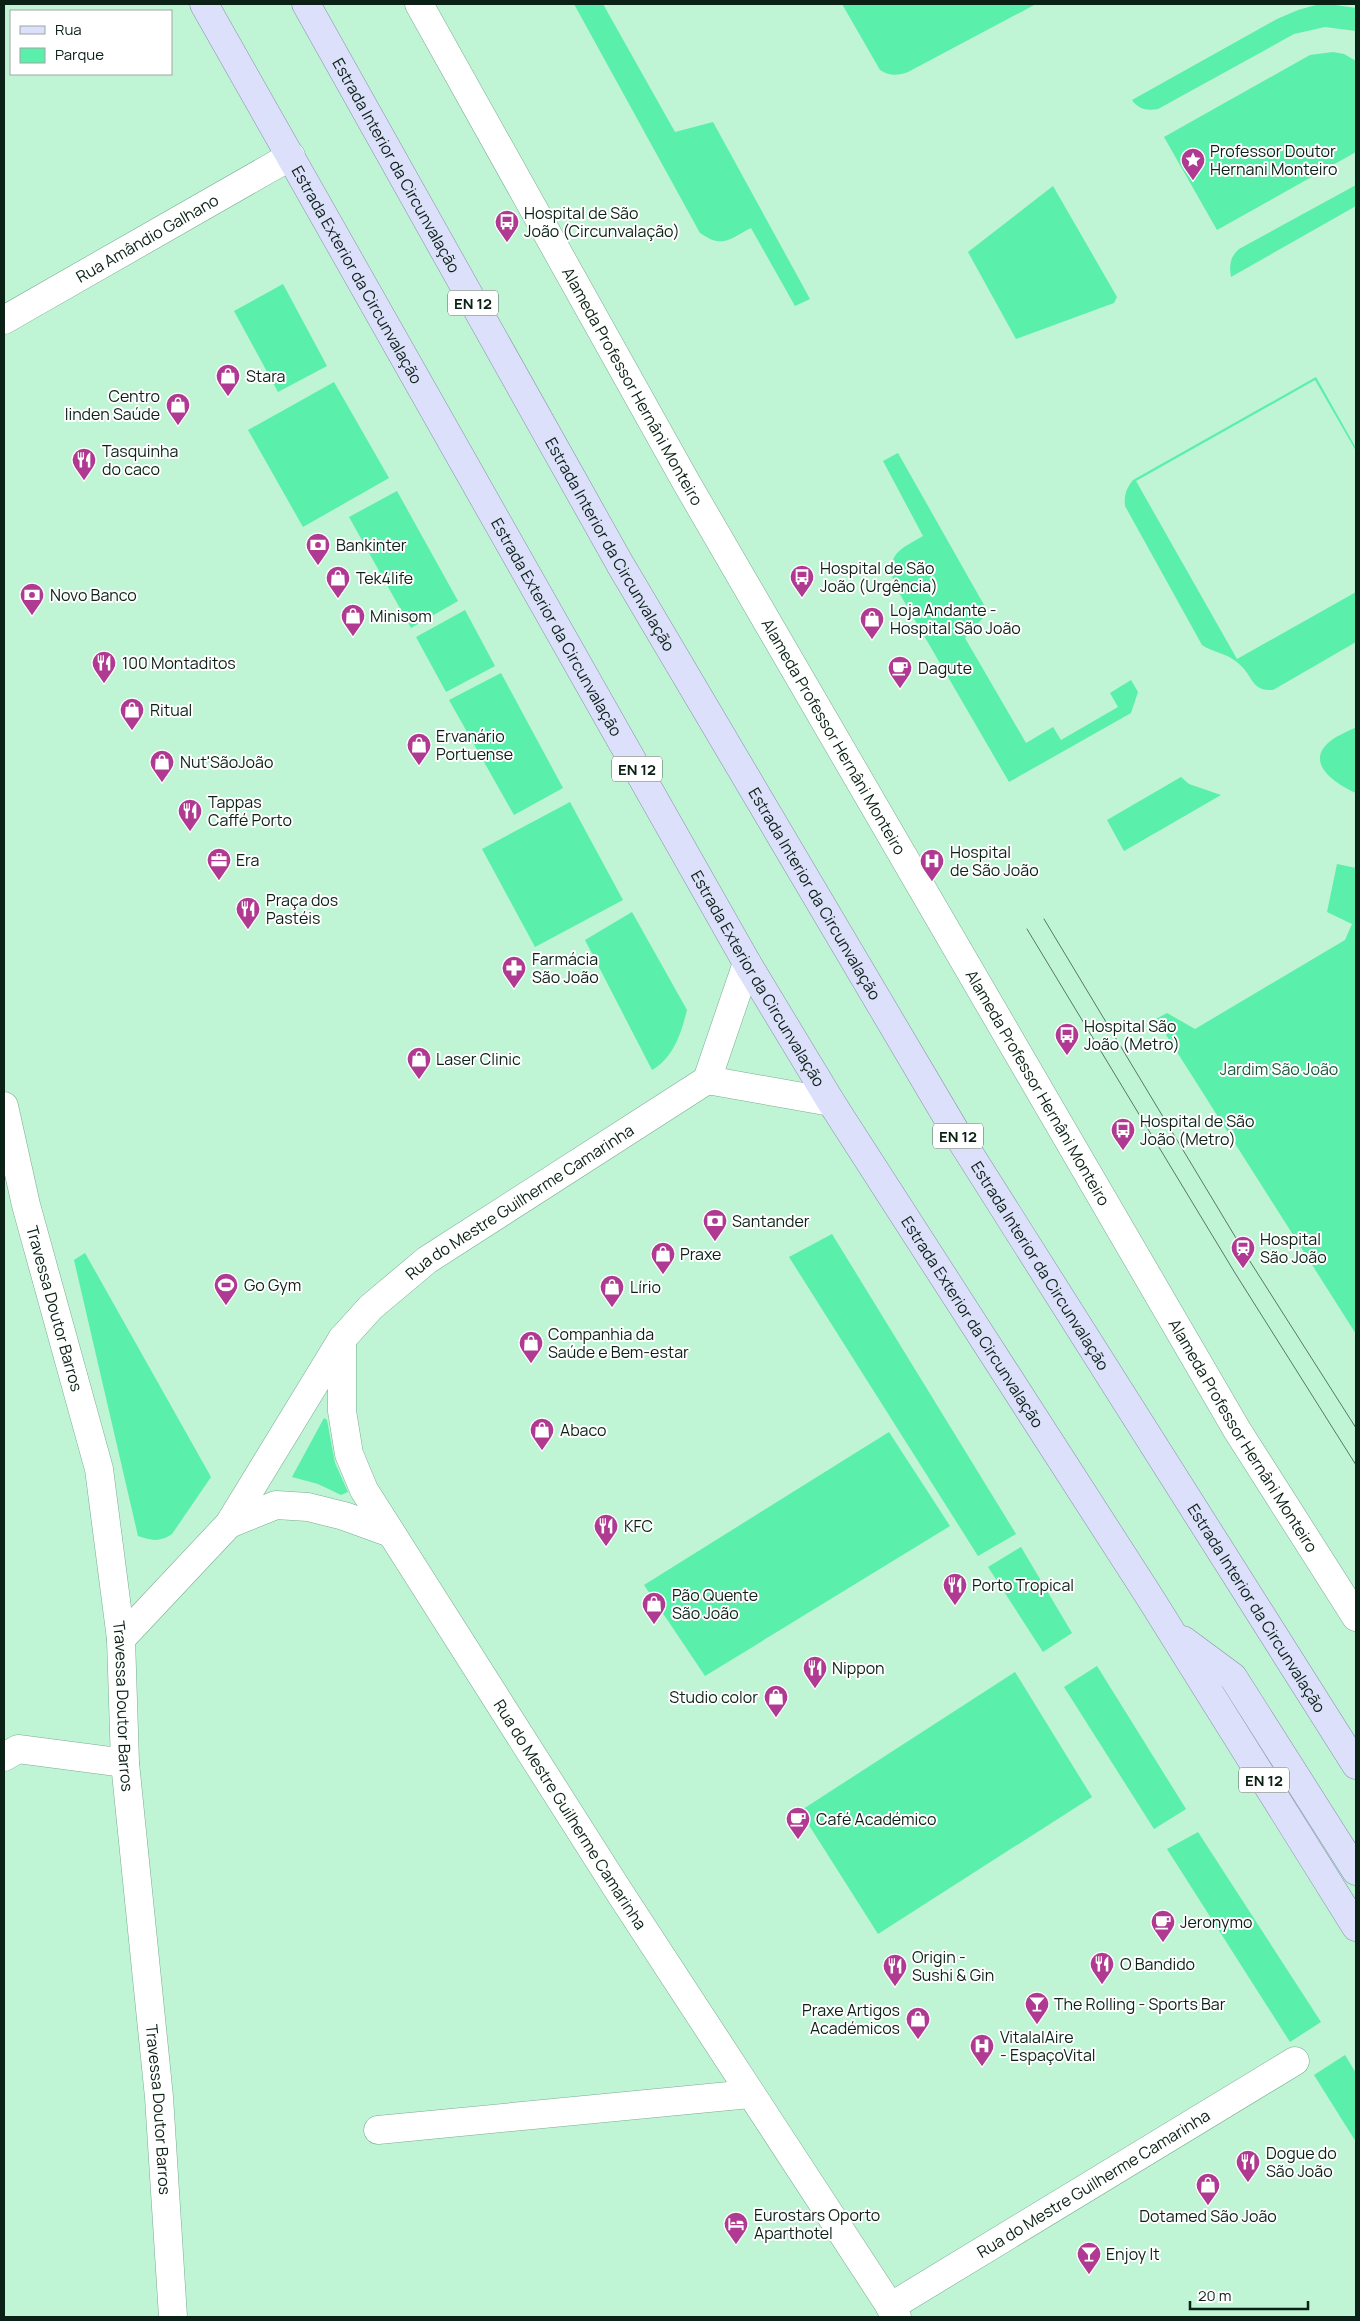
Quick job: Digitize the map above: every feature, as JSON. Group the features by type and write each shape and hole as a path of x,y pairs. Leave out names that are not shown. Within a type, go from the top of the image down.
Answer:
{"main road":[{"name":"Estrada Exterior da Circunvalação","path":"204,4 747,963 831,1102 1171,1632 1356,1927"},
{"name":"Estrada Interior da Circunvalação","path":"306,4 616,556 957,1134 1356,1765"},
{"path":"1171,1632 1233,1677 1356,1871"}],"street":[{"name":"Alameda Professor Hernâni Monteiro","path":"419,4 686,482 1237,1430 1356,1617"},
{"name":"Rua Amândio Galhano","path":"4,320 291,156"},
{"path":"747,963 708,1080 831,1102"},
{"name":"Rua do Mestre Guilherme Camarinha","path":"121,1639 229,1524 342,1339 371,1307 427,1260 708,1080"},
{"name":"Travessa Doutor Barros","path":"4,1106 26,1205 99,1469 121,1639 125,1763 159,2097 174,2317"},
{"name":"Rua do Mestre Guilherme Camarinha","path":"342,1339 342,1410 349,1454 364,1490 750,2094 893,2312 1295,2061"},
{"name":"Rua do Mestre Guilherme Camarinha","path":"229,1524 276,1505 308,1507 344,1516 391,1533"},
{"path":"4,1758 18,1748 125,1763"},
{"path":"378,2130 750,2094"}],"green space":[{"path":"574,4 603,4 675,132 713,122 810,299 795,306 751,228 726,241 715,241 700,233"},
{"path":"842,4 1036,4 908,72 894,75 880,70"},
{"path":"1316,5 1356,8 1356,31 1325,27 1294,34 1158,109 1143,109 1132,100 1277,19"},
{"path":"1333,52 1344,54 1356,61 1356,152 1217,230 1164,137 1310,55"},
{"path":"1356,185 1356,206 1231,277 1231,262 1239,249"},
{"path":"1053,186 1117,297 1114,303 1016,339 968,252"},
{"path":"283,284 327,366 278,392 234,311"},
{"path":"1316,377 1356,451 1315,380 1136,481 1237,659 1356,592 1356,642 1273,690 1266,690 1256,685 1234,660 1202,645 1125,506 1125,495 1133,480"},
{"path":"334,382 389,478 303,527 248,430"},
{"path":"898,453 988,612 965,638 1026,743 1053,727 1061,740 1118,707 1110,693 1131,680 1138,692 1131,713 1009,782 894,584 892,566 896,554 923,536 883,461"},
{"path":"397,491 458,601 411,628 349,517"},
{"path":"465,610 495,666 446,692 416,637"},
{"path":"501,673 563,788 514,815 449,700"},
{"path":"1356,727 1356,793 1334,780 1322,768 1320,760 1321,753 1329,742"},
{"path":"1181,777 1189,784 1221,795 1124,851 1107,820"},
{"path":"570,802 623,900 535,947 482,849"},
{"name":"Jardim São João","path":"1337,864 1356,868 1356,1334 1156,1019 1167,1013 1195,1029 1345,940 1352,924 1327,912"},
{"path":"632,912 687,1010 676,1044 660,1065 652,1070 585,940"},
{"path":"832,1234 1016,1534 978,1556 789,1257"},
{"path":"85,1253 211,1477 172,1534 168,1537 152,1540 138,1536 74,1260"},
{"path":"324,1418 327,1420 335,1463 348,1492 341,1495 318,1484 292,1477"},
{"path":"889,1432 950,1526 705,1676 644,1585"},
{"path":"1021,1547 1072,1633 1043,1652 988,1567"},
{"path":"1097,1666 1186,1809 1154,1829 1064,1687"},
{"path":"1015,1672 1092,1797 878,1934 800,1811"},
{"path":"1198,1832 1321,2022 1290,2042 1167,1849"},
{"path":"1345,2055 1356,2073 1356,2142 1314,2075"}],"tram line":[{"path":"1044,919 1251,1263 1356,1428"},
{"path":"1027,929 1235,1273 1356,1465"}],"place":[{"name":"Professor Doutor Hernani Monteiro","path":"1193,181"},
{"name":"Hospital de São João (Circunvalação)","path":"507,243"},
{"name":"Stara","path":"228,397"},
{"name":"Centro linden Saúde","path":"178,426"},
{"name":"Tasquinha do caco","path":"84,481"},
{"name":"Bankinter","path":"318,566"},
{"name":"Hospital de São João (Urgência)","path":"802,598"},
{"name":"Tek4life","path":"338,599"},
{"name":"Novo Banco","path":"32,616"},
{"name":"Minisom","path":"353,637"},
{"name":"Loja Andante - Hospital São João","path":"872,640"},
{"name":"100 Montaditos","path":"104,684"},
{"name":"Dagute","path":"900,689"},
{"name":"Ritual","path":"132,731"},
{"name":"Ervanário Portuense","path":"419,766"},
{"name":"Nut'SãoJoão","path":"162,783"},
{"name":"Tappas Caffé Porto","path":"190,832"},
{"name":"Era","path":"219,881"},
{"name":"Hospital de São João","path":"932,882"},
{"name":"Praça dos Pastéis","path":"248,930"},
{"name":"Farmácia São João","path":"514,989"},
{"name":"Hospital São João (Metro)","path":"1067,1056"},
{"name":"Laser Clinic","path":"419,1080"},
{"name":"Hospital de São João (Metro)","path":"1123,1151"},
{"name":"Santander","path":"715,1242"},
{"name":"Hospital São João","path":"1243,1269"},
{"name":"Praxe","path":"663,1275"},
{"name":"Go Gym","path":"226,1306"},
{"name":"Lírio","path":"612,1308"},
{"name":"Companhia da Saúde e Bem-estar","path":"531,1364"},
{"name":"Abaco","path":"542,1451"},
{"name":"KFC","path":"606,1547"},
{"name":"Porto Tropical","path":"955,1606"},
{"name":"Pão Quente São João","path":"654,1625"},
{"name":"Nippon","path":"815,1689"},
{"name":"Studio color","path":"776,1718"},
{"name":"Café Académico","path":"798,1840"},
{"name":"Jeronymo","path":"1163,1943"},
{"name":"O Bandido","path":"1102,1985"},
{"name":"Origin - Sushi & Gin","path":"895,1987"},
{"name":"The Rolling - Sports Bar","path":"1037,2025"},
{"name":"Praxe Artigos Académicos","path":"918,2040"},
{"name":"VitalalAire - EspaçoVital","path":"982,2067"},
{"name":"Dogue do São João","path":"1248,2183"},
{"name":"Dotamed São João","path":"1208,2206"},
{"name":"Eurostars Oporto Aparthotel","path":"736,2245"},
{"name":"Enjoy It","path":"1089,2275"}]}
